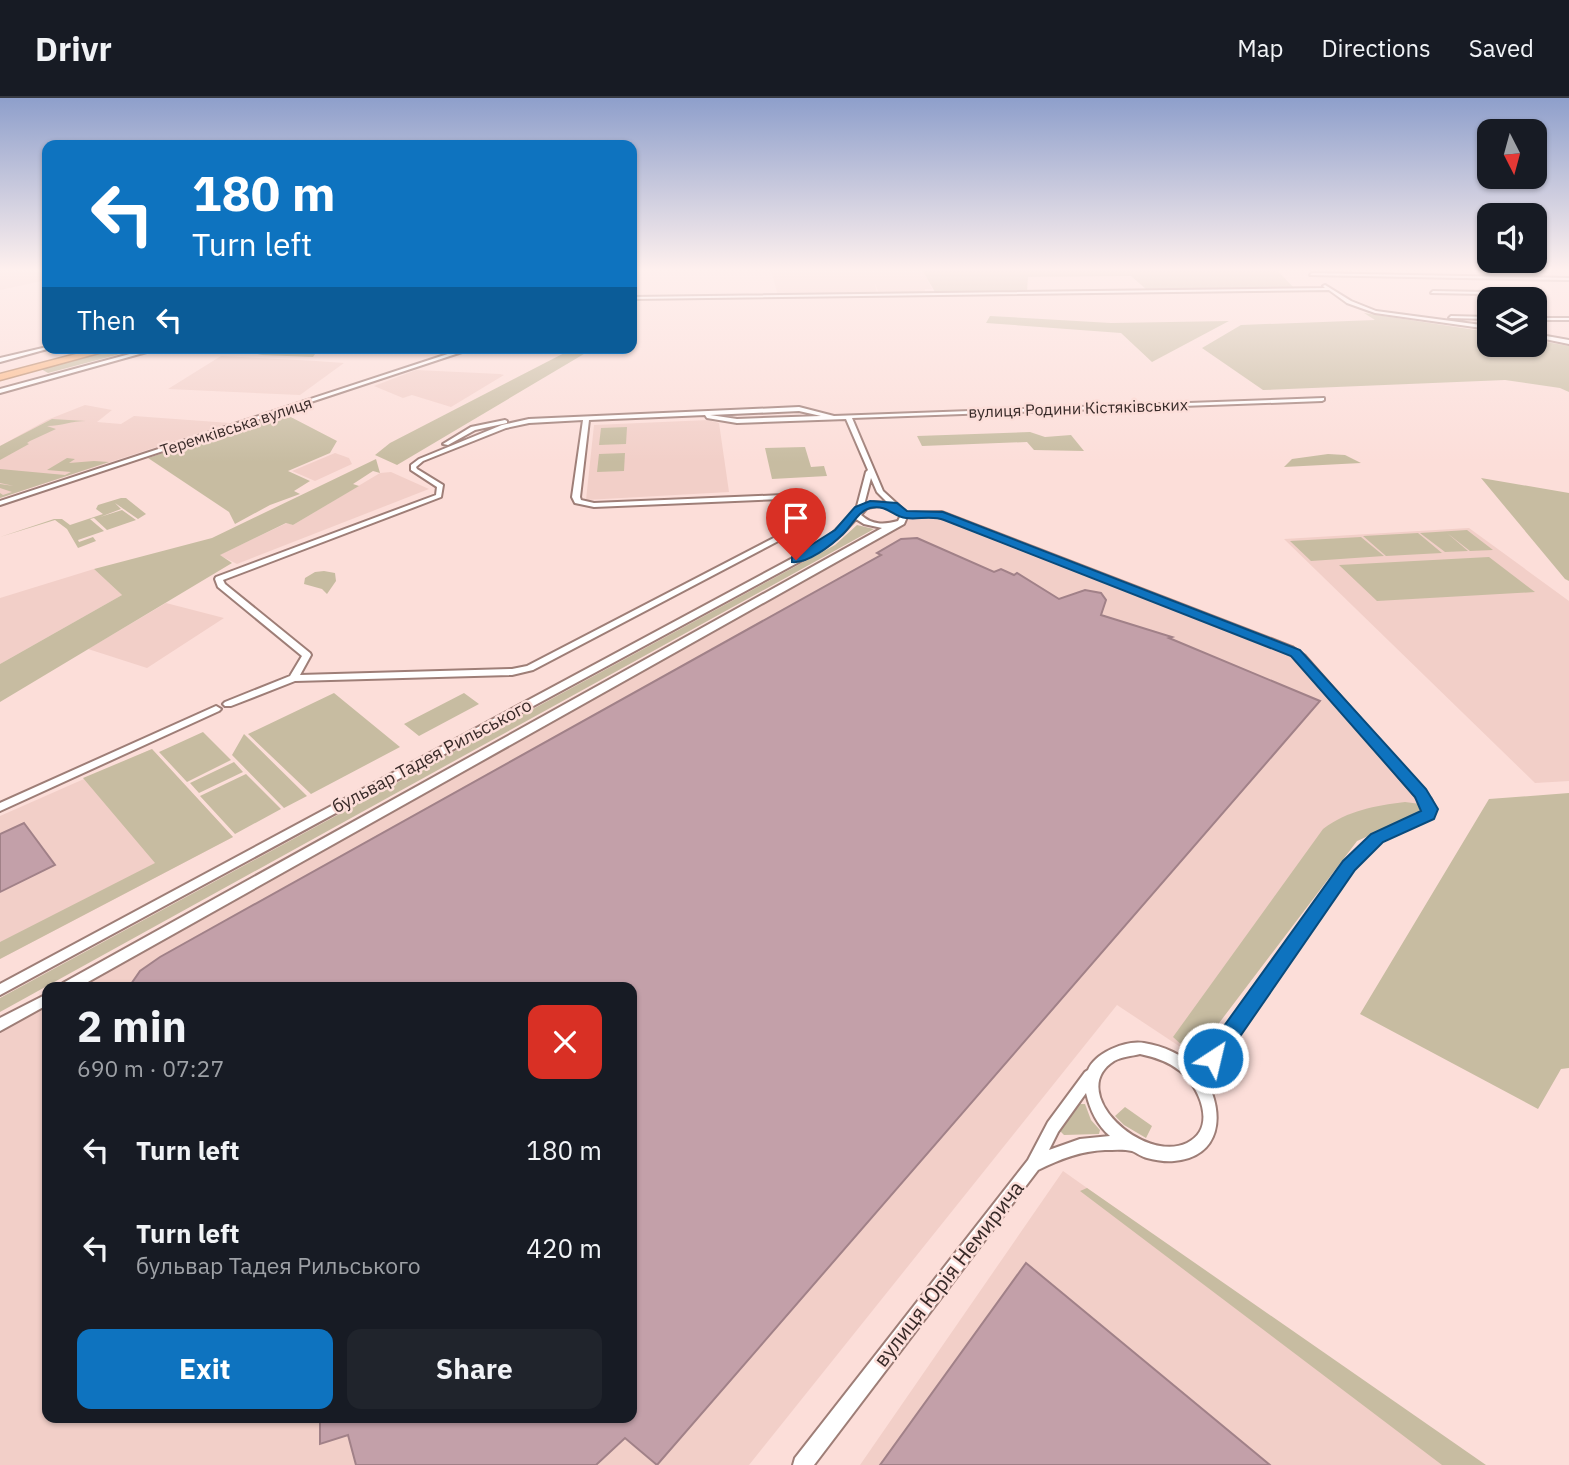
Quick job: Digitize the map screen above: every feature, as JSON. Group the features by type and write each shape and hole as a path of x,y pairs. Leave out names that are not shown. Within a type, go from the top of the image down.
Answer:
{"highway":[{"path":"2,375 74,354"},
{"path":"2,375 88,354"}],"street":[{"path":"1547,338 1569,342"},
{"path":"0,360 42,350"},
{"path":"0,391 137,354"},
{"name":"Теремківська вулиця","path":"0,502 454,354"},
{"path":"2,375 26,384"},
{"name":"вулиця Родини Кістяківських","path":"726,416 758,411 833,417 1322,399"},
{"path":"758,411 755,416 761,419"},
{"name":"вулиця Родини Кістяківських","path":"294,678 307,655 221,585 219,579 356,525 439,496 441,486 415,472 413,466 473,428 492,423 529,421 699,414 761,419 806,414"},
{"path":"848,416 869,472 880,492 905,515 939,514 1296,653 1427,802 1430,809 1428,815 1377,838 1349,865 1198,1079"},
{"path":"228,704 294,678 512,672 536,666 799,528 795,503 783,496 594,505 578,501 576,497 586,419"},
{"path":"869,472 858,511 860,520 869,524 895,524"},
{"path":"858,511 878,504 893,506"},
{"name":"бульвар Тадея Рильського","path":"0,990 820,547 839,532 858,511"},
{"name":"бульвар Тадея Рильського","path":"77,982 895,524 905,515"},
{"path":"0,807 216,709"},
{"path":"0,1025 42,1002"},
{"path":"1033,1165 1053,1127 1094,1072 1107,1056 1122,1049 1140,1048 1160,1052 1179,1062 1198,1079 1209,1098 1212,1114 1210,1129 1202,1141 1189,1150 1173,1154 1152,1153 1131,1144 1114,1133 1101,1118 1092,1094 1094,1072"},
{"name":"вулиця Юрія Немирича","path":"802,1465 1033,1165 1080,1144 1131,1144"}],"shaded area":[{"path":"1122,334 1205,334 1152,362"},
{"path":"1226,334 1477,334 1477,357 1547,357 1547,342 1569,346 1569,392 1560,388 1505,380 1263,390 1202,348"},
{"path":"98,354 120,354 48,373 41,369"},
{"path":"258,354 315,354 313,357"},
{"path":"562,354 584,354 397,465 375,455 390,443"},
{"path":"221,356 344,363 300,395 168,389"},
{"path":"416,370 504,375 451,407 412,395 403,398 374,386"},
{"path":"85,405 112,410 97,422 121,424 134,416 230,423 0,498 0,446 47,420"},
{"path":"283,413 337,441 330,453 288,471 310,481 294,491 300,494 270,505 235,524 229,512 148,458"},
{"path":"52,419 86,421 47,426 56,429 0,460 0,446"},
{"path":"708,420 719,423 729,492 586,500 594,425"},
{"path":"627,427 626,444 599,445 601,428"},
{"path":"1030,432 1045,437 1071,435 1084,451 1034,450 1027,442 922,446 917,436"},
{"path":"805,447 811,467 824,466 827,476 772,479 765,448"},
{"path":"335,453 349,458 352,464 315,481 292,471"},
{"path":"625,453 624,471 597,472 599,454"},
{"path":"1328,454 1345,455 1361,463 1284,467 1292,459"},
{"path":"67,458 75,459 69,463 109,462 0,498 0,493 3,495 12,492 0,488 0,484 14,486 0,483 0,469 65,475 71,472 47,470"},
{"path":"376,459 380,473 373,471 353,484 359,486 293,525 286,523 220,555 232,563 0,702 0,664 122,595 94,569 212,538"},
{"path":"391,472 429,489 237,564 219,555 287,523 293,525 380,473"},
{"path":"1481,478 1569,493 1569,581 1565,579"},
{"path":"126,498 146,514 138,519 115,503 121,509 100,517 122,510 136,520 107,530 94,518 90,519 104,531 78,540 79,542 93,537 96,541 78,548 67,529 55,520 0,537 54,519 62,519 70,525 103,514 96,509 98,505"},
{"path":"933,515 1289,654 1414,795 1420,804 1419,813 1357,841 1194,1056 1117,1005 749,1465 0,1465 0,1032 42,1008 42,1423 637,1423 637,982 89,982 903,525 911,518"},
{"path":"857,525 874,529 54,982 42,982 42,989 0,1012 0,998 835,545"},
{"path":"1469,528 1569,601 1569,781 1535,783 1284,539"},
{"path":"1467,530 1493,550 1470,551 1447,533 1468,551 1445,552 1420,533"},
{"path":"1418,533 1442,553 1386,556 1363,536"},
{"path":"1361,537 1384,556 1311,561 1290,541"},
{"path":"1489,557 1535,592 1377,601 1339,565"},
{"path":"94,569 122,595 0,664 0,598"},
{"path":"315,572 335,573 336,581 327,594 322,589 304,584 305,578"},
{"path":"166,603 224,618 147,668 88,649"},
{"path":"334,693 400,747 311,794 248,734"},
{"path":"464,693 479,704 419,736 404,724"},
{"path":"203,732 231,760 187,782 159,752"},
{"path":"244,734 307,796 284,808 232,755"},
{"path":"152,749 233,837 0,959 0,816"},
{"path":"152,749 233,837 0,959 0,942 155,863 83,778"},
{"path":"234,762 243,772 199,793 190,783"},
{"path":"246,774 281,809 235,834 200,796"},
{"path":"1569,793 1569,1068 1561,1069 1538,1109 1360,1014 1489,799"},
{"path":"1405,802 1420,804 1419,813 1357,841 1194,1056 1173,1037 1323,829 1342,817 1362,810"},
{"path":"1080,1104 1085,1104 1091,1120 1100,1130 1099,1134 1064,1135 1060,1131"},
{"path":"1125,1107 1152,1126 1146,1138 1124,1125 1115,1116"},
{"path":"1063,1171 1216,1279 1464,1465 860,1465"},
{"path":"1087,1188 1486,1465 1442,1465 1080,1191"}],"building":[{"path":"917,538 994,572 1001,569 1014,575 1017,573 1059,599 1085,590 1101,593 1106,600 1101,615 1172,637 1169,638 1320,701 657,1465 625,1438 596,1465 356,1465 348,1435 320,1444 320,1423 637,1423 637,982 132,982 140,971 160,957 881,555 877,553 901,539"},
{"path":"24,823 55,865 0,892 0,834"},
{"path":"1026,1263 1270,1465 880,1465"}],"route":[{"path":"796,560 820,547 839,532 864,506 878,504 899,508 905,515 922,513 948,517 1296,653 1421,793 1430,809 1428,815 1377,838 1349,865 1213,1058"}]}
